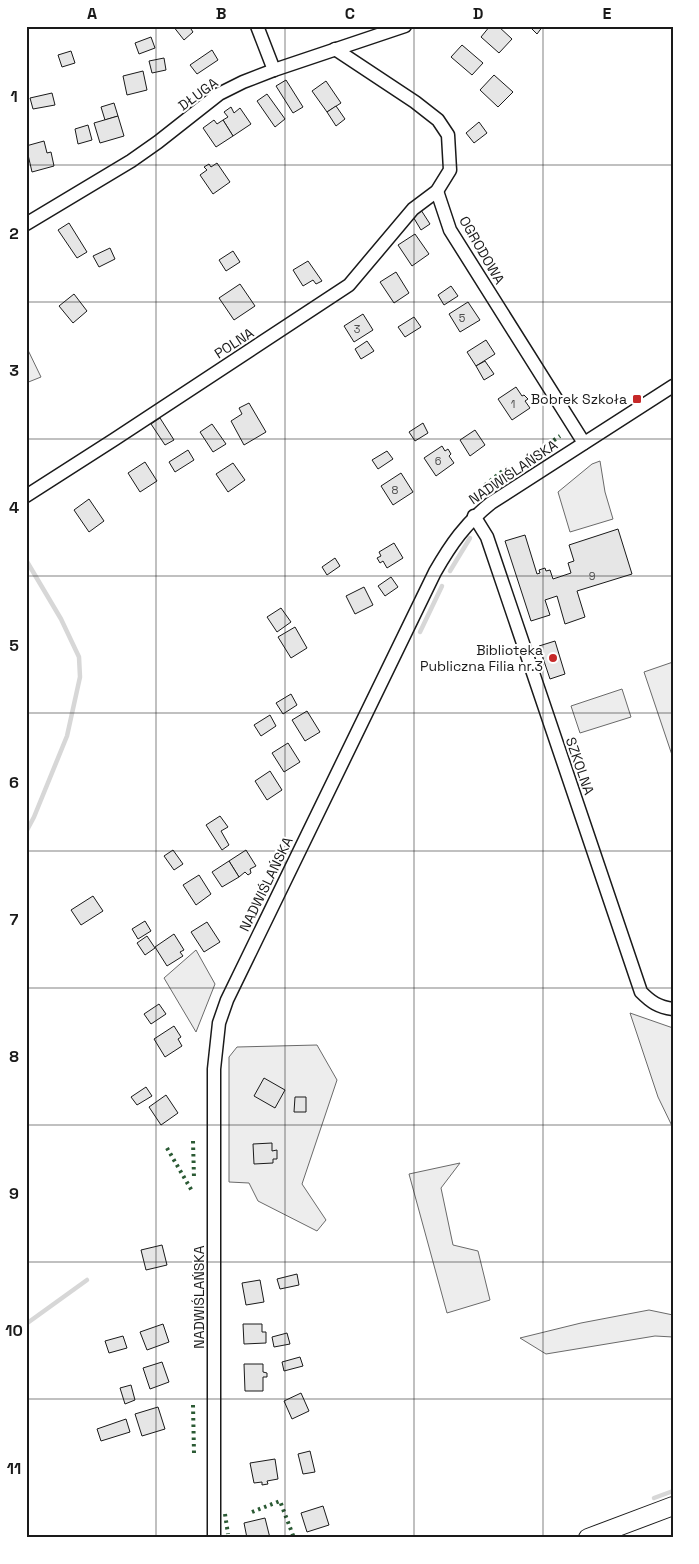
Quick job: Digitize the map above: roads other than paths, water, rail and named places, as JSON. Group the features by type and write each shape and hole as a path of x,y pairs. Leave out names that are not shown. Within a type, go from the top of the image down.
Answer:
{"main road":[{"path":"588,1538 673,1506"}],"street":[{"path":"257,26 274,70"},
{"name":"DŁUGA","path":"26,224 131,161 219,94 274,70 405,26"},
{"path":"335,50 416,102 438,120 448,135 450,170 437,191"},
{"name":"OGRODOWA","path":"437,191 450,230 584,443"},
{"name":"POLNA","path":"26,496 350,285 414,209 437,191"},
{"name":"NADWIŚLAŃSKA","path":"214,1538 214,1069 219,1023 239,975 435,572 452,542 474,516 507,492 673,386"},
{"name":"SZKOLNA","path":"474,516 487,537 641,992 651,1002 662,1008 673,1009"}],"waterway":[{"path":"450,571 470,538"},
{"path":"26,560 61,619 79,657 80,677 67,736 26,832"},
{"path":"420,632 442,586"},
{"path":"26,1324 87,1280"},
{"path":"654,1498 673,1491"}],"place":[{"name":"Bobrek Szkoła","path":"637,399"},
{"name":"Biblioteka Publiczna Filia nr.3","path":"553,658"}]}
